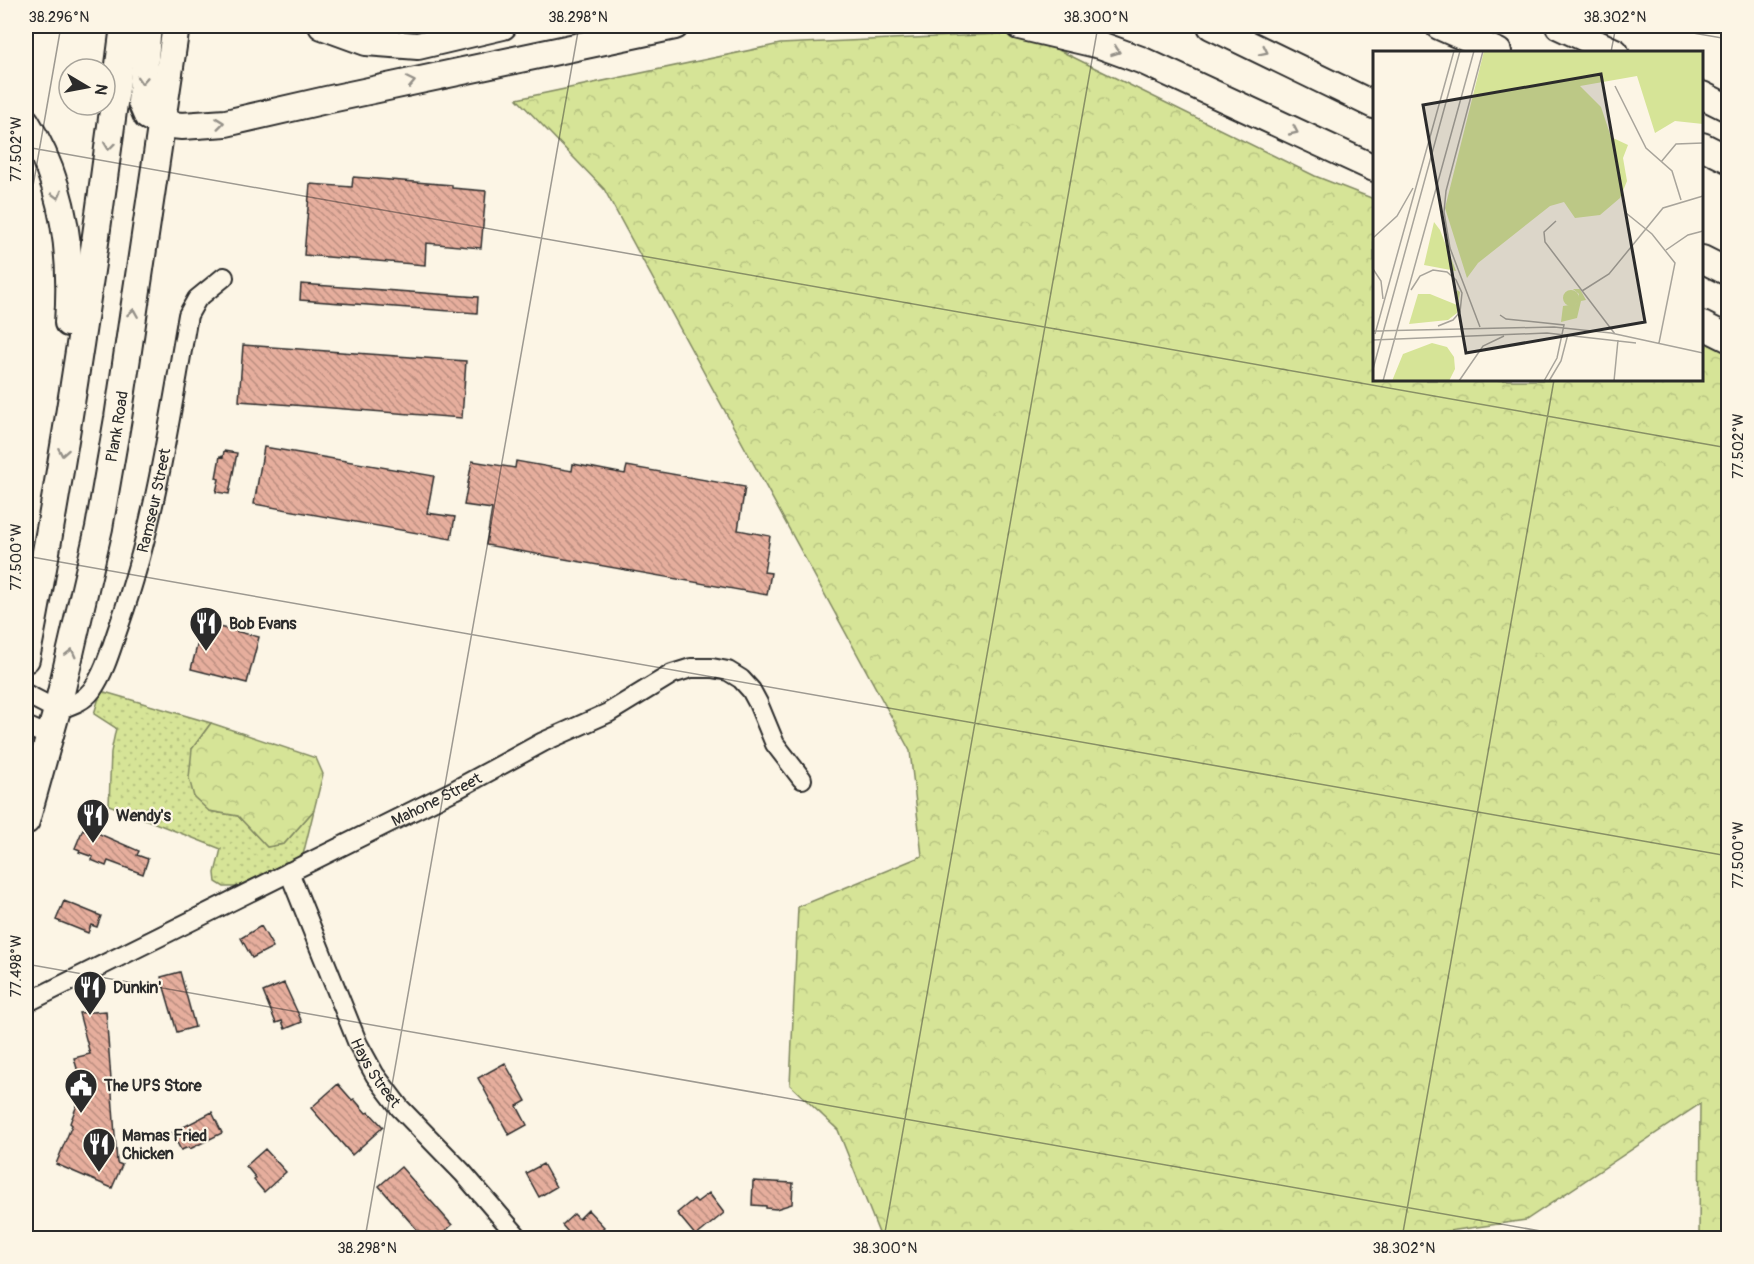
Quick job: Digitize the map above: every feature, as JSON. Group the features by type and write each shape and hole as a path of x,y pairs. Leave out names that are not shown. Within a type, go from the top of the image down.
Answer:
{"highway":[{"path":"26,659 73,395 106,173 124,26"},
{"path":"148,26 141,102 147,116 162,124 182,126 225,123 675,26"},
{"name":"Plank Road","path":"26,821 75,637 107,487 176,26"},
{"path":"322,26 366,42 418,46 502,26"},
{"path":"1019,26 1100,45 1142,60 1373,168"},
{"path":"1211,26 1373,105"},
{"path":"1439,26 1496,51"},
{"path":"1559,26 1613,51"},
{"path":"1703,96 1728,108"},
{"path":"26,122 41,149 52,176 68,242 71,283 67,341 73,395"},
{"path":"1703,147 1728,159"},
{"path":"1703,260 1728,272"},
{"path":"1703,326 1728,338"}],"street":[{"name":"Ramseur Street","path":"57,710 78,703 91,692 108,658 128,602 146,536 188,315 197,299 224,278"},
{"name":"Mahone Street","path":"26,1003 455,790 543,742 608,712 672,674 691,668 728,671 741,679 751,690 758,703 775,744 802,779"},
{"path":"26,694 57,710"},
{"path":"26,726 49,736"},
{"name":"Hays Street","path":"289,872 358,1044 375,1075 400,1108 463,1173 519,1239"}],"green space":[{"path":"349,26 448,26 425,33 363,32"},
{"path":"1024,33 1315,176 1373,199 1373,381 1703,381 1703,329 1728,341 1728,1238 1699,1238 1700,1104 1526,1220 1400,1238 881,1238 838,1130 790,1085 798,907 922,856 910,751 604,189 517,99 780,44"},
{"path":"101,691 211,723 192,749 209,811 238,816 267,847 284,844 314,810 303,855 236,887 224,887 216,882 215,873 221,849 109,805 111,752 116,728 94,714"},
{"path":"211,723 316,758 323,774 314,810 284,844 267,847 238,816 209,811 194,797 189,778 192,749"}],"building":[{"path":"353,177 452,185 452,188 486,191 481,248 426,243 425,265 304,255 310,184 352,187"},
{"path":"301,284 478,297 477,313 300,300"},
{"path":"243,345 466,361 462,418 239,401"},
{"path":"264,447 434,476 427,513 455,517 451,539 254,504"},
{"path":"224,451 237,453 229,494 216,492 220,456 223,457"},
{"path":"472,461 515,468 516,461 572,471 573,464 625,474 627,466 745,487 738,530 770,536 764,572 771,573 767,595 486,545 492,509 464,505"},
{"path":"203,623 259,637 247,683 191,669"},
{"path":"83,829 87,831 88,829 139,851 137,855 148,859 143,874 108,861 106,866 91,860 93,857 79,852 80,850 75,848"},
{"path":"64,901 101,916 97,927 91,925 88,933 56,920"},
{"path":"261,926 273,947 252,958 241,938"},
{"path":"180,972 195,1027 177,1032 161,977"},
{"path":"284,983 302,1022 285,1029 282,1021 276,1023 263,992"},
{"path":"106,1011 117,1163 122,1165 112,1188 56,1164 83,1090 74,1058 90,1054 79,1013"},
{"path":"505,1063 526,1101 517,1106 527,1125 509,1135 478,1078"},
{"path":"338,1084 352,1100 354,1099 366,1113 369,1112 383,1127 352,1155 311,1108"},
{"path":"212,1112 222,1133 190,1149 189,1147 181,1150 172,1133"},
{"path":"265,1149 286,1172 264,1192 246,1166"},
{"path":"543,1164 556,1187 539,1197 526,1173"},
{"path":"401,1167 452,1225 436,1239 425,1239 379,1186"},
{"path":"753,1181 793,1183 792,1204 776,1209 752,1205"},
{"path":"709,1193 724,1213 696,1236 677,1213 694,1199 697,1202"},
{"path":"588,1210 604,1227 600,1231 607,1239 574,1239 562,1225 574,1214 579,1219"}],"place":[{"name":"Bob Evans","path":"206,652"},
{"name":"Wendy's","path":"93,844"},
{"name":"Dunkin'","path":"90,1016"},
{"name":"The UPS Store","path":"81,1114"},
{"name":"Mamas Fried Chicken","path":"99,1173"}]}
